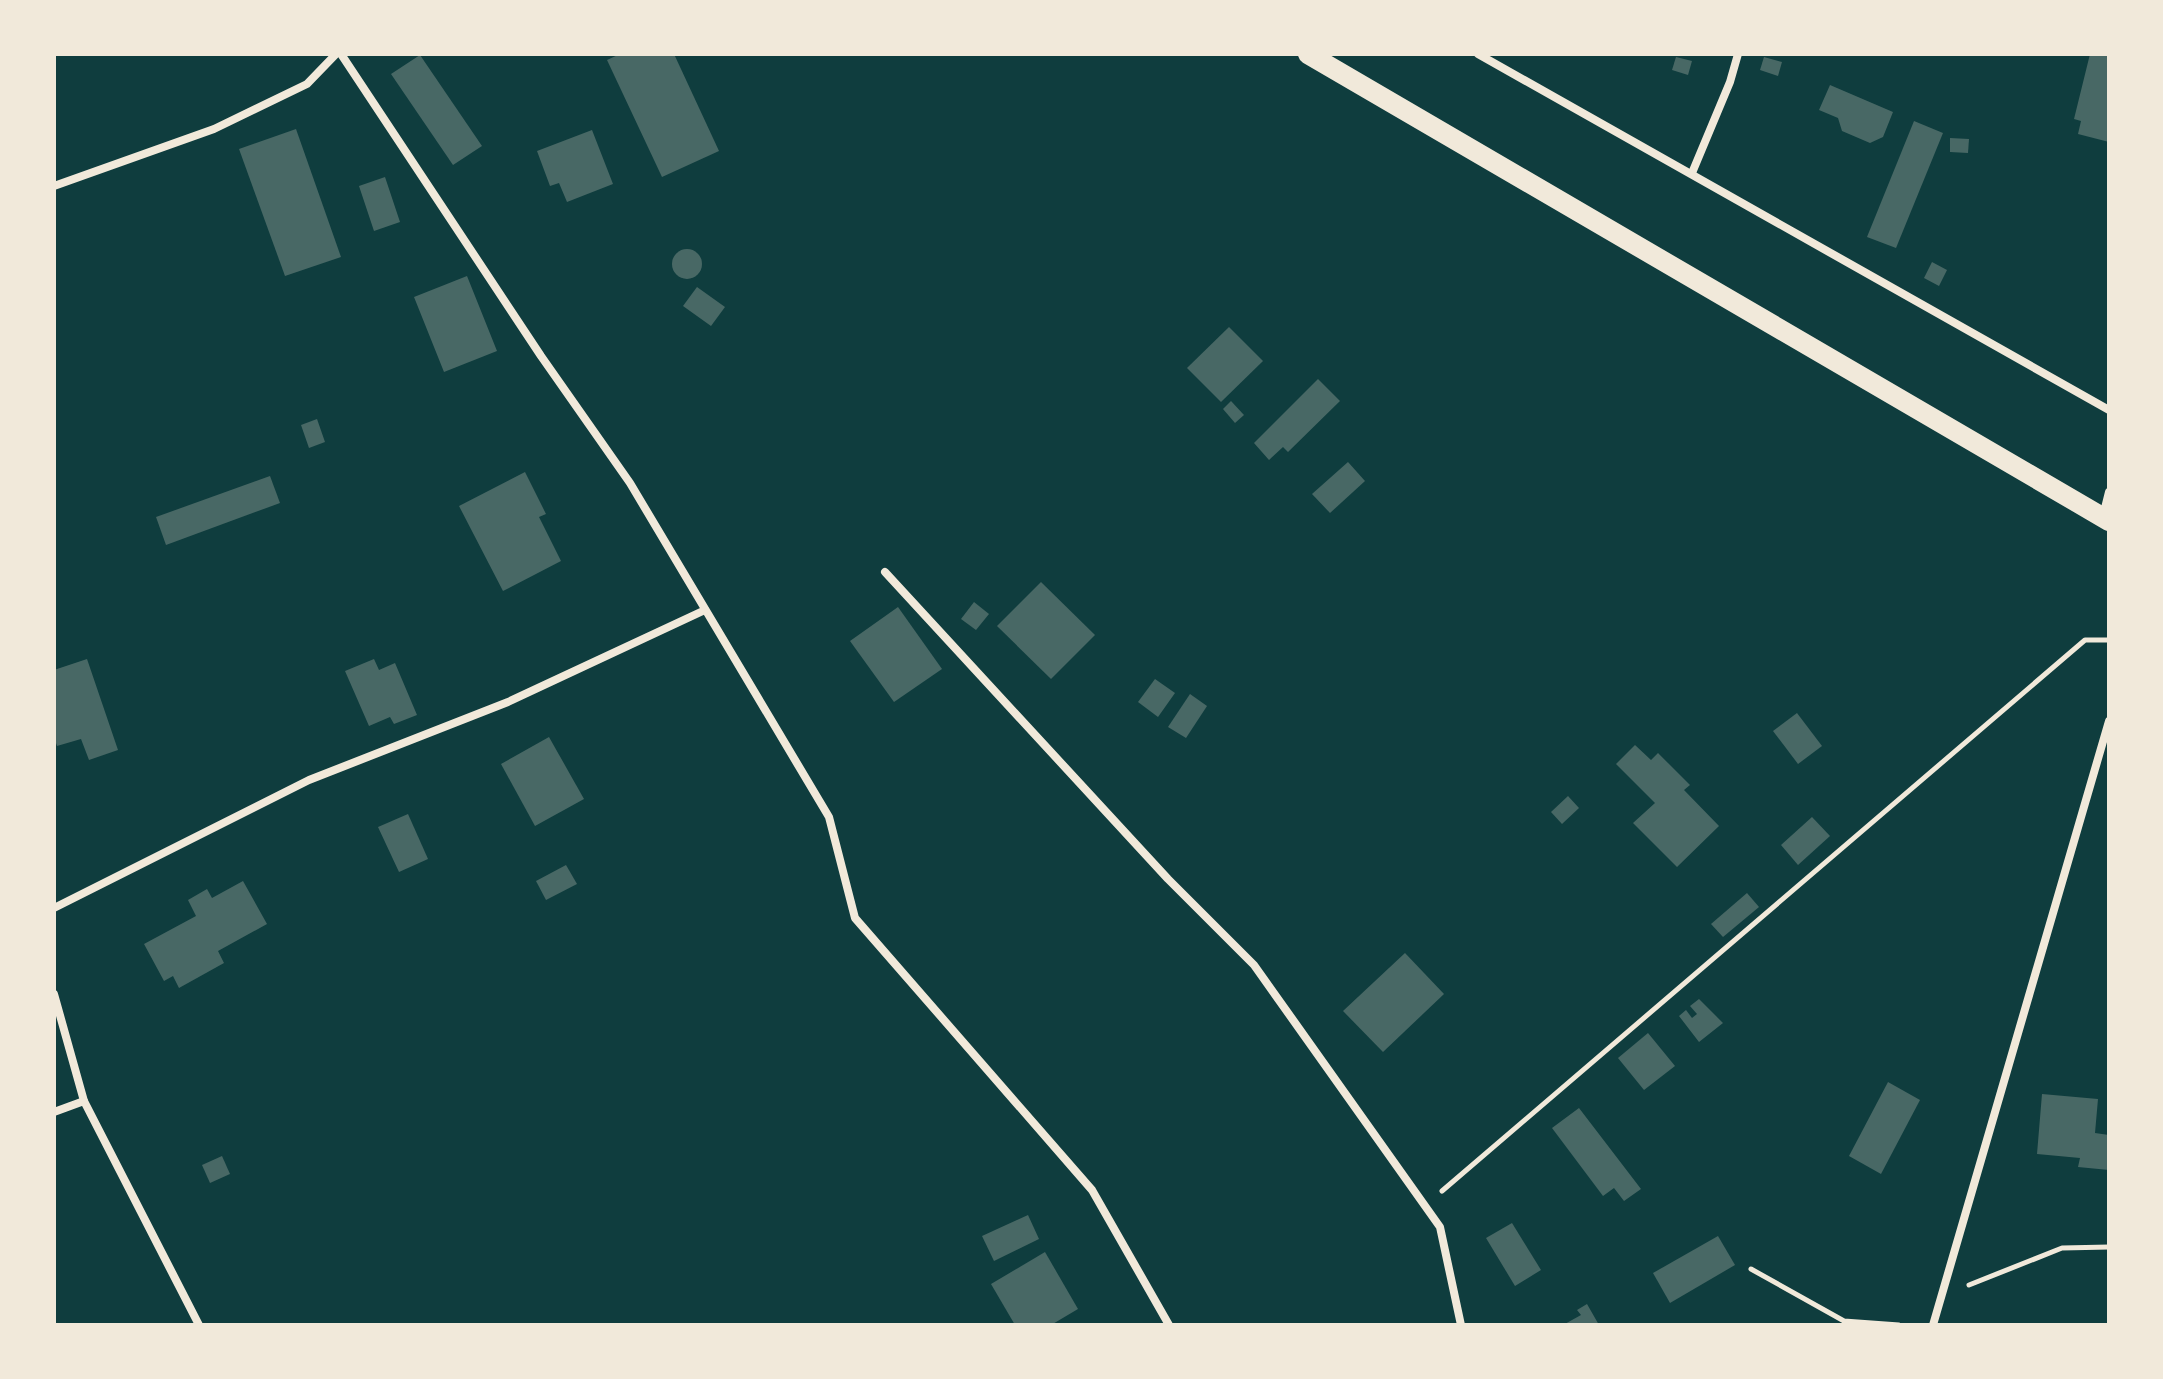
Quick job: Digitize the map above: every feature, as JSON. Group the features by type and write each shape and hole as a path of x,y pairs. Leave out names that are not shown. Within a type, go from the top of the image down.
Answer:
{"main road":[{"path":"1308,54 2106,519"}],"street":[{"path":"54,186 214,129 307,84 339,54 532,343 630,483 829,817 855,918 1092,1190 1169,1325"},
{"path":"1478,54 2109,410"},
{"path":"1692,173 1730,82 1738,54"},
{"path":"2106,519 2109,492"},
{"path":"885,572 1168,879 1254,965 1440,1227 1461,1325"},
{"path":"54,908 309,780 508,702 705,610"},
{"path":"1933,1325 2109,721"},
{"path":"54,994 84,1101 199,1325"},
{"path":"54,1112 84,1101"}],"path":[{"path":"1423,1206 2085,640 2109,640"},
{"path":"1940,1301 1951,1292 2062,1248 2109,1247"},
{"path":"1751,1269 1844,1321 1899,1325"}],"building":[{"path":"620,54 674,54 719,151 662,177 607,60"},
{"path":"2090,54 2109,54 2109,142 2078,134 2081,121 2074,119"},
{"path":"420,55 482,146 453,165 391,74"},
{"path":"1676,57 1692,61 1688,75 1672,70"},
{"path":"1764,57 1782,62 1778,76 1760,70"},
{"path":"1830,85 1893,112 1883,137 1870,143 1842,131 1838,118 1819,110"},
{"path":"1914,121 1943,133 1896,248 1867,237"},
{"path":"296,129 341,257 285,276 239,149"},
{"path":"592,130 613,184 567,202 559,183 550,186 537,151"},
{"path":"1950,138 1969,139 1968,153 1950,152"},
{"path":"385,177 400,222 374,231 359,186"},
{"path":"687,249 693,250 701,258 701,270 693,278 687,279 681,278 673,270 672,264 673,258 681,250"},
{"path":"1932,262 1947,270 1939,286 1924,278"},
{"path":"467,276 497,351 444,372 414,297"},
{"path":"697,287 725,307 711,326 683,306"},
{"path":"1229,327 1263,361 1221,402 1187,368"},
{"path":"1318,379 1340,401 1288,452 1283,447 1269,460 1254,443"},
{"path":"1231,401 1244,415 1235,423 1223,409"},
{"path":"317,419 325,442 309,448 301,425"},
{"path":"1348,462 1365,481 1330,513 1312,494"},
{"path":"525,472 546,514 539,517 561,561 503,591 459,506"},
{"path":"270,476 280,503 166,545 156,517"},
{"path":"1041,582 1095,635 1051,679 997,626"},
{"path":"974,602 989,614 976,630 961,619"},
{"path":"898,607 942,669 894,702 850,641"},
{"path":"87,659 118,750 89,760 81,739 57,746 54,737 54,670"},
{"path":"374,659 379,670 395,663 417,715 394,724 390,717 369,726 345,671"},
{"path":"1155,679 1175,693 1158,717 1138,702"},
{"path":"1190,694 1207,706 1186,738 1168,727"},
{"path":"1797,713 1822,746 1798,764 1773,731"},
{"path":"549,737 584,799 535,826 501,764"},
{"path":"1635,745 1651,760 1658,753 1690,785 1684,790 1719,826 1677,867 1633,823 1655,803 1616,764"},
{"path":"1568,796 1579,808 1562,824 1551,812"},
{"path":"408,814 428,859 399,872 378,827"},
{"path":"1812,817 1830,836 1798,865 1781,845"},
{"path":"566,865 577,884 546,900 536,881"},
{"path":"243,881 267,924 218,951 224,963 179,988 173,976 164,981 144,944 196,916 188,900 207,889 212,898"},
{"path":"1747,893 1759,907 1723,937 1711,924"},
{"path":"1405,953 1444,994 1383,1052 1343,1011"},
{"path":"1699,999 1723,1023 1699,1042 1679,1016 1686,1010 1692,1018 1697,1014 1690,1006"},
{"path":"1648,1033 1675,1066 1644,1090 1618,1058"},
{"path":"1888,1082 1920,1100 1881,1174 1849,1156"},
{"path":"2042,1094 2098,1099 2095,1133 2109,1135 2109,1170 2078,1167 2080,1158 2037,1154"},
{"path":"1579,1108 1641,1189 1624,1201 1614,1188 1603,1196 1552,1128"},
{"path":"222,1156 230,1174 210,1183 202,1165"},
{"path":"1028,1215 1039,1239 994,1261 982,1236"},
{"path":"1512,1223 1541,1270 1515,1286 1486,1238"},
{"path":"1718,1236 1735,1265 1670,1303 1653,1273"},
{"path":"1045,1252 1078,1309 1051,1325 1015,1325 991,1284"},
{"path":"1587,1304 1599,1325 1563,1325 1581,1315 1577,1310"}]}
